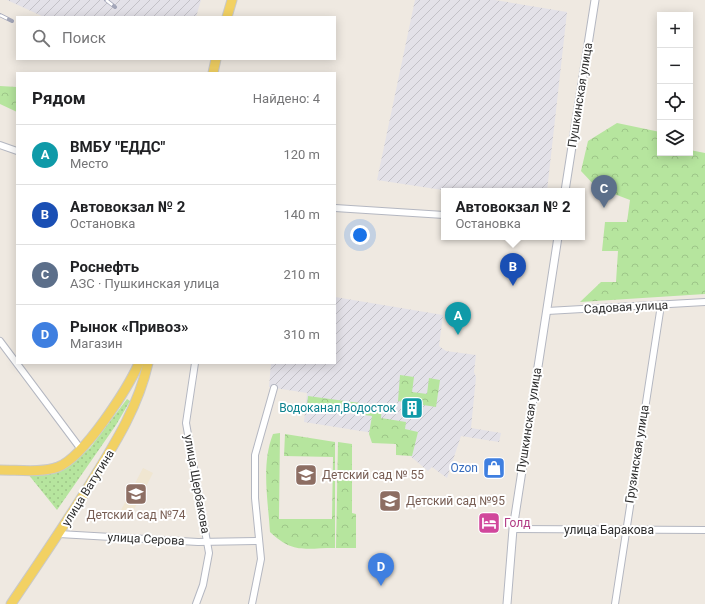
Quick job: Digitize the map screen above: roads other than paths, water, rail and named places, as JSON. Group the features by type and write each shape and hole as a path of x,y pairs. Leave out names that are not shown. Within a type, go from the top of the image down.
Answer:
{"main road":[{"path":"227,16 232,0"},
{"path":"213,72 216,60"},
{"path":"0,470 36,470 59,466 72,459 103,423 124,391 138,364"},
{"name":"улица Ватутина","path":"11,604 59,534 114,445 138,400 148,364"},
{"path":"124,391 134,392 137,394 138,400"}],"street":[{"name":"Пушкинская улица","path":"565,188 595,0"},
{"path":"0,145 16,151"},
{"path":"336,208 441,215"},
{"name":"Пушкинская улица","path":"507,604 513,529 558,240"},
{"name":"Садовая улица","path":"547,311 705,302"},
{"name":"Грузинская улица","path":"615,604 661,305"},
{"path":"0,341 16,362"},
{"path":"17,364 80,448"},
{"name":"улица Щербакова","path":"195,364 186,423 209,553 203,585 196,604"},
{"path":"252,604 261,559 258,540 254,477 255,455 274,388"},
{"name":"улица Баракова","path":"513,529 705,530"},
{"name":"улица Серова","path":"59,534 208,542 258,540"}],"railway":[{"path":"106,0 115,7"},
{"path":"0,15 12,21"}],"place":[{"name":"Роснефть","path":"604,208"},
{"name":"Автовокзал № 2","path":"513,286"},
{"name":"ВМБУ \"ЕДДС\"","path":"458,335"},
{"name":"Водоканал,Водосток","path":"412,408"},
{"name":"Ozon","path":"494,468"},
{"name":"Детский сад № 55","path":"306,475"},
{"name":"Детский сад №74","path":"136,494"},
{"name":"Детский сад №95","path":"390,501"},
{"name":"Голд","path":"489,523"},
{"name":"Рынок «Привоз»","path":"381,586"}]}
